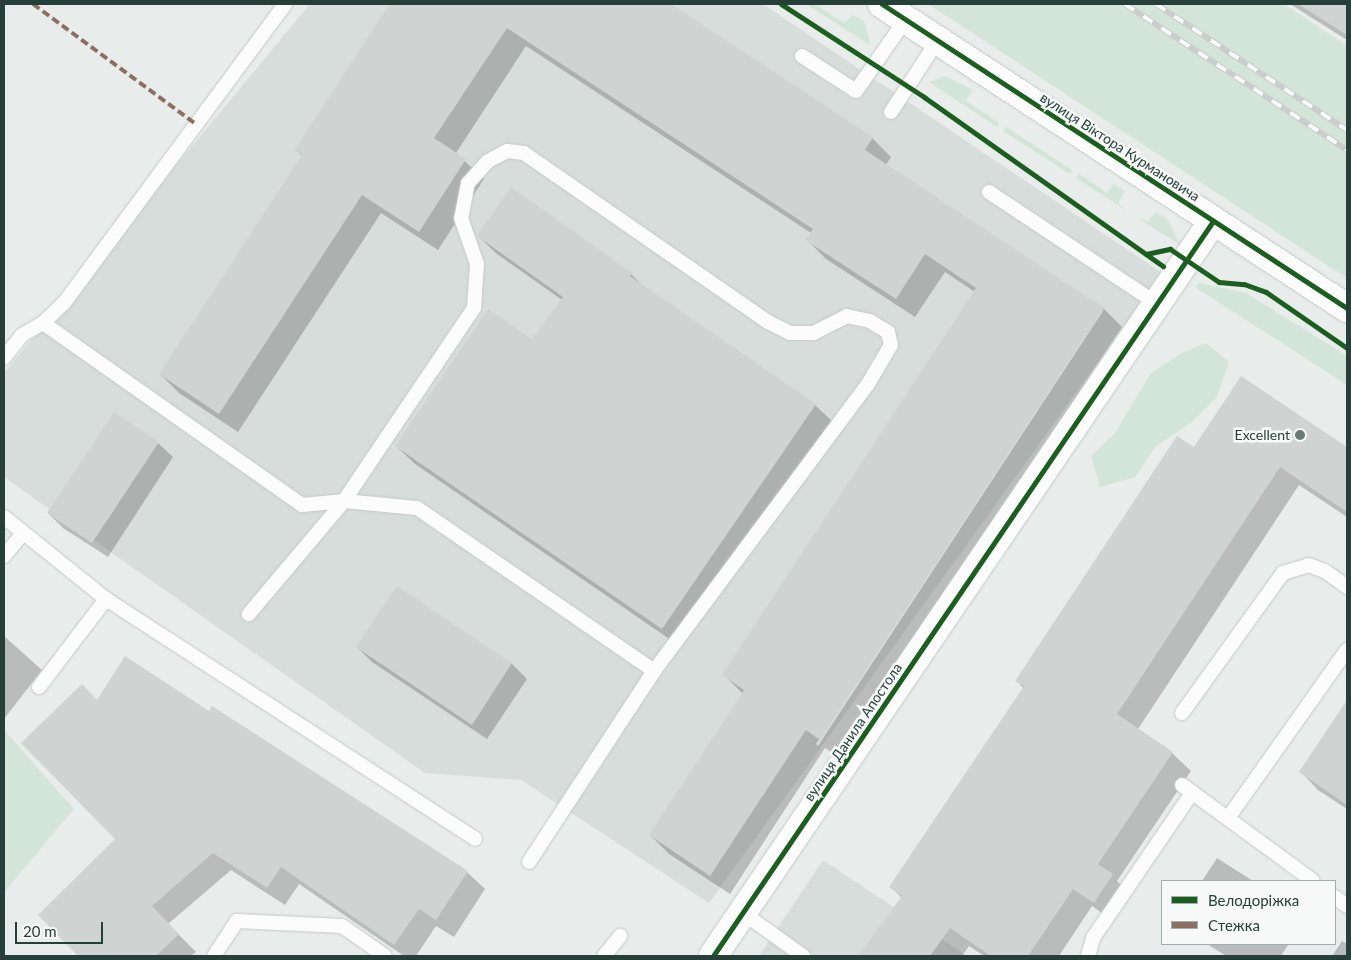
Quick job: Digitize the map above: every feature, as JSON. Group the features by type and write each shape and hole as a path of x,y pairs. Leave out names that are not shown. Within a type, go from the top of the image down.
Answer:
{"street":[{"name":"вулиця Віктора Курмановича","path":"882,4 1347,308"},
{"name":"вулиця Данила Апостола","path":"714,956 1159,305 1213,221"}],"lane":[{"path":"4,358 22,335 43,323 64,303 285,4"},
{"path":"802,56 856,91 906,19"},
{"path":"891,112 938,40"},
{"path":"249,614 344,502 474,308 478,264 461,218 468,183 488,161 507,151 524,154 768,322 790,333 813,333 847,316 870,321 888,332 890,345 868,384 654,671 529,862"},
{"path":"989,192 1159,305"},
{"path":"43,323 302,505 344,502 417,508 654,671"},
{"path":"4,517 106,599 475,839"},
{"path":"4,556 23,533"},
{"path":"1182,713 1283,573 1309,565 1326,571 1347,587"},
{"path":"39,686 106,599"},
{"path":"1228,818 1347,650"},
{"path":"1088,956 1093,938 1187,789 1312,880"},
{"path":"1336,898 1347,906"},
{"path":"743,913 804,956"},
{"path":"214,956 237,921 342,926 385,956"},
{"path":"604,956 620,936"}],"shaded area":[{"path":"310,4 763,4 1162,273 709,903 521,780 425,773 4,477 4,373"},
{"path":"823,860 967,956 759,956"}],"green space":[{"path":"806,4 815,4 844,23 853,15 865,22 870,45"},
{"path":"928,4 1284,4 1347,46 1347,278"},
{"path":"945,76 973,90 966,101 999,123 997,127 929,82"},
{"path":"1006,127 1072,170 1070,174 1003,131"},
{"path":"1079,174 1107,193 1113,184 1125,191 1118,203 1129,212 1076,178"},
{"path":"1156,212 1168,220 1180,245 1136,217 1148,222"},
{"path":"1199,283 1246,293 1347,356 1347,385 1195,287"},
{"path":"1206,343 1229,362 1216,398 1192,422 1155,447 1135,477 1100,487 1091,456 1115,433 1151,373 1182,353"},
{"path":"4,730 74,809 4,892"}],"building":[{"path":"390,4 671,4 873,137 865,150 1104,308 820,740 806,730 710,876 649,835 744,690 722,675 976,288 925,254 896,299 805,240 813,229 507,28 434,138 466,159 419,232 362,195 219,414 159,374 302,155 294,150"},
{"path":"1298,4 1347,4 1347,35"},
{"path":"511,187 632,273 630,276 816,404 662,629 395,446 488,309 532,339 563,297 477,236"},
{"path":"1241,376 1347,447 1347,512 1280,467 1117,714 1173,752 1098,864 1113,874 1094,903 1073,889 1028,956 991,956 950,928 930,956 858,956 902,896 889,887 1024,686 1015,681 1177,436 1194,447"},
{"path":"114,412 159,442 92,543 47,513"},
{"path":"397,586 512,663 472,725 356,647"},
{"path":"125,656 209,711 212,706 468,871 436,920 419,909 394,945 281,867 267,888 213,853 152,906 179,934 156,956 78,956 38,915 115,839 21,743 82,684 97,700"},
{"path":"1347,700 1347,805 1299,772"}],"railway":[{"path":"1125,4 1347,150"},
{"path":"1156,4 1347,130"}],"marked path":[{"path":"33,4 196,124"}],"cycle path":[{"path":"781,4 924,97 1163,266"},
{"path":"882,4 1347,308"},
{"path":"713,956 1213,221"},
{"path":"1146,254 1170,249 1219,282 1244,284 1266,292 1347,348"}],"place":[{"name":"Excellent","path":"1300,435"}]}
